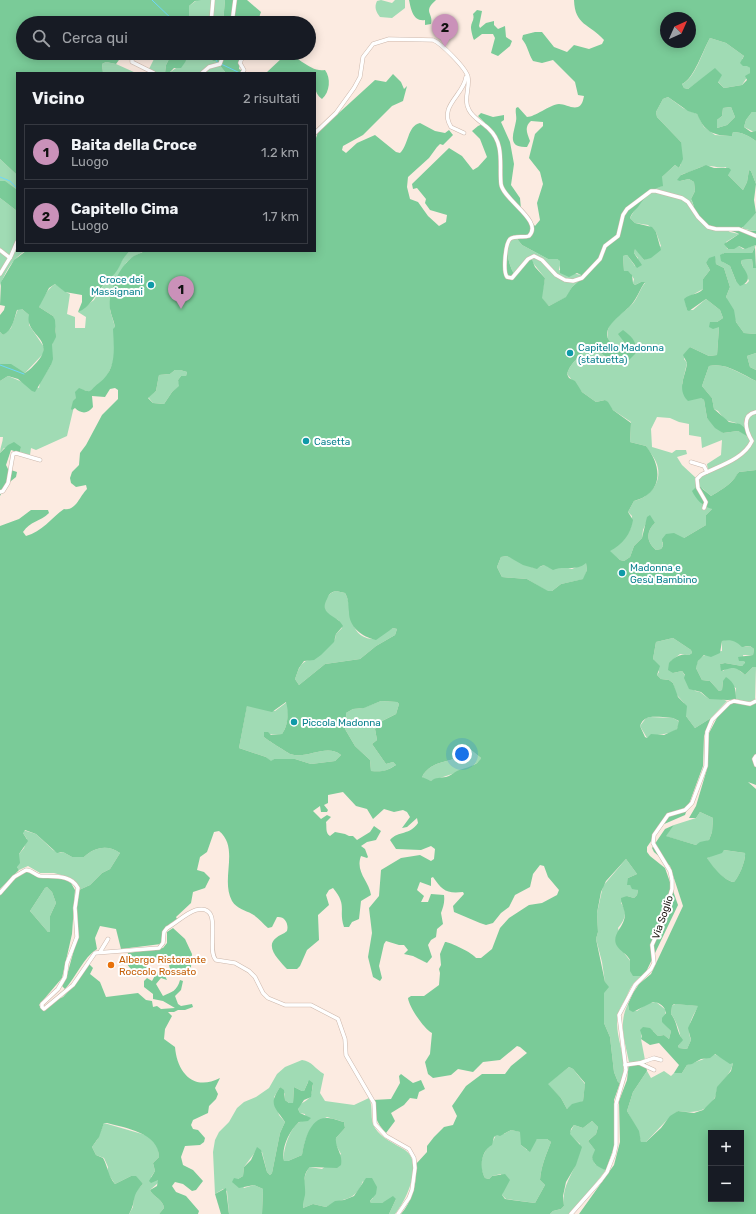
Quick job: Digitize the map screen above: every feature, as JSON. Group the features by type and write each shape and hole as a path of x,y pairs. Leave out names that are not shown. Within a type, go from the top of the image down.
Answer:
{"street":[{"path":"212,16 213,0"},
{"path":"233,16 235,0"},
{"path":"371,47 379,42 389,39 435,40 459,63 467,74 467,100 469,111 495,136 499,144 502,166 502,188 507,197 528,217 533,225 533,232 530,236 514,238 508,243 504,268 507,277 512,278 528,259 534,256 542,260 556,275 565,280 573,281 582,278 600,259 605,246 618,236 623,215 627,209 651,191 656,191 685,200 703,223 712,229 739,230 756,236"},
{"path":"316,132 336,112 354,88 360,77 363,58 374,41"},
{"path":"132,60 132,62 153,72"},
{"path":"203,72 209,67 220,63 221,60"},
{"path":"241,60 240,63 244,69 242,72"},
{"path":"464,133 451,127 447,118 447,112 452,100 463,88 467,74"},
{"path":"0,274 10,258 16,244"},
{"path":"0,250 10,258"},
{"path":"704,508 706,502 700,494 697,481 701,475 738,456 747,448 752,441 746,430 746,420 751,414 756,412"},
{"path":"0,492 3,491 8,483 13,454 16,453 40,460"},
{"path":"691,462 704,466 707,472"},
{"name":"Via Soglio","path":"571,1214 601,1180 611,1163 616,1145 616,1104 624,1080 625,1065 619,1015 635,985 651,969 654,963 652,945 661,925 672,889 670,871 653,843 654,835 668,815 685,810 692,803 706,766 705,752 707,732 714,717 729,703 734,701 750,704 756,701"},
{"path":"756,756 754,759 756,765"},
{"path":"0,893 16,875 27,870 40,876 49,874 69,880 78,888 75,908 76,941 68,960 63,981 58,989 42,1004 42,1008 46,1008 68,991 93,955 100,952 159,948 163,943 164,932 167,928 194,911 205,910 210,914 213,918 214,958 219,961 235,963 249,971 266,996 285,1005 311,1005 337,1018 345,1039 345,1054 375,1106 374,1118 376,1126 386,1136 409,1149 414,1161 412,1190 409,1198 398,1214"},
{"path":"100,952 108,939"},
{"path":"625,1065 639,1063 654,1058 661,1060"},
{"path":"639,1063 654,1070"}],"green space":[{"path":"0,0 201,0 195,1 189,6 189,16 16,16 16,60 119,60 116,64 106,62 102,64 103,72 16,72 16,174 0,159"},
{"path":"197,0 225,0 224,16 189,16 189,6"},
{"path":"225,0 247,0 261,12 260,16 224,16"},
{"path":"381,0 392,3 395,0 405,0 405,8 392,18 380,17 376,5 377,1"},
{"path":"409,0 436,0 429,10 432,20 431,24 425,25 425,20 415,17"},
{"path":"574,0 756,0 756,112 752,112 746,120 744,127 751,132 756,131 756,141 748,136 733,132 732,136 718,135 706,129 697,114 688,111 668,97 663,99 656,112 657,117 681,142 683,159 679,168 675,165 662,177 663,186 654,189 648,194 630,218 635,223 652,227 656,232 661,250 651,258 644,260 635,249 634,253 642,265 637,268 627,255 623,256 624,271 628,271 632,275 633,283 635,285 645,282 632,304 608,329 607,335 609,341 616,347 623,346 624,342 618,334 623,330 629,335 636,345 636,353 628,361 616,364 595,349 590,353 584,351 572,364 567,374 569,378 575,381 582,392 596,402 605,400 613,410 631,423 630,442 646,446 655,462 657,478 655,485 651,492 634,501 628,512 633,520 630,530 622,542 610,551 620,560 624,561 630,557 634,546 642,538 647,517 650,515 655,523 650,529 648,536 650,544 656,550 661,549 663,546 662,539 666,534 674,533 684,538 706,525 706,515 712,509 702,504 692,491 698,485 711,496 728,485 739,472 756,470 756,667 753,667 745,675 733,668 721,671 720,664 725,663 742,666 745,663 744,661 739,661 738,657 753,655 754,649 750,646 742,647 733,641 722,641 720,653 711,657 704,655 698,661 696,668 702,680 710,681 719,691 722,690 723,681 726,677 729,679 734,686 736,699 709,699 701,692 689,689 684,678 685,675 682,671 673,673 668,670 669,663 673,659 680,655 689,655 692,653 691,650 673,638 656,642 653,659 660,666 657,675 661,679 669,680 673,683 678,697 687,706 686,716 695,728 711,718 704,736 703,766 685,815 662,825 647,847 647,852 650,856 665,868 678,905 646,972 642,976 633,976 630,971 630,960 618,948 615,942 616,935 625,917 621,898 627,896 634,898 637,895 638,890 632,889 630,885 627,885 628,878 637,874 626,859 606,881 601,892 597,913 598,932 596,939 605,982 609,987 604,993 604,1023 610,1037 614,1072 618,1082 620,1083 614,1100 614,1147 606,1170 597,1165 592,1157 595,1150 588,1141 596,1134 598,1127 592,1121 583,1128 574,1125 571,1129 570,1134 582,1147 576,1165 566,1182 563,1196 564,1206 561,1209 553,1211 550,1214 401,1214 409,1203 413,1191 416,1178 416,1164 427,1152 427,1146 434,1137 444,1127 453,1125 457,1116 452,1106 466,1086 482,1074 505,1074 511,1066 527,1053 517,1046 500,1060 483,1062 473,1072 458,1069 451,1075 433,1078 428,1074 425,1062 430,1054 432,1033 417,1017 408,998 411,996 424,996 439,985 439,969 441,965 440,954 445,942 471,953 476,958 481,958 492,949 500,928 509,918 529,905 542,903 557,895 559,890 548,877 544,866 540,865 533,874 530,887 515,895 509,907 501,913 493,923 486,925 454,912 453,906 464,894 463,892 448,892 439,885 433,877 431,878 431,886 420,882 417,890 424,896 421,902 428,902 431,894 444,895 444,903 441,913 443,924 437,929 436,937 431,940 428,945 432,957 427,963 413,956 404,954 408,950 404,945 386,941 379,966 382,978 380,981 373,977 368,957 372,933 369,908 379,896 381,870 401,858 420,855 431,861 434,859 435,849 431,846 421,850 396,849 390,840 397,835 411,830 418,823 417,818 407,827 402,828 410,817 407,812 403,810 394,812 384,809 373,819 367,809 356,806 343,792 328,795 328,803 324,805 328,810 327,812 321,812 320,806 313,811 321,819 327,815 331,817 326,822 328,835 330,836 335,832 353,836 357,840 370,832 374,826 381,831 376,840 367,842 361,846 365,849 368,857 361,856 361,872 371,895 361,901 359,919 352,922 349,927 344,927 338,894 333,888 329,890 326,895 329,905 318,915 319,940 307,950 300,966 297,969 287,969 273,950 273,942 277,937 287,931 287,923 284,919 277,917 272,927 268,928 252,914 239,908 232,901 228,883 228,846 225,838 219,831 214,832 207,852 200,857 197,870 204,872 210,878 205,888 193,892 191,903 176,917 177,919 164,929 163,942 161,944 121,949 116,929 100,926 95,938 97,949 84,962 65,989 62,986 66,979 78,935 77,907 79,890 90,885 102,873 110,869 120,853 111,848 101,848 92,851 84,857 72,857 63,852 57,853 36,834 25,830 23,833 28,841 19,854 20,863 17,867 19,870 0,889 0,526 19,519 31,510 48,510 49,513 26,528 23,532 26,536 32,534 42,528 64,509 72,508 87,489 86,485 76,487 71,483 70,478 72,472 79,465 80,453 102,415 118,399 118,390 115,388 110,389 105,397 92,396 93,407 87,412 80,411 75,408 72,410 71,409 73,401 76,398 75,392 79,388 90,391 105,378 112,365 114,351 113,329 115,327 110,309 110,302 112,289 118,275 126,264 132,258 142,252 316,252 316,138 318,132 375,80 386,82 393,74 401,82 404,89 407,86 403,101 392,106 363,135 343,146 342,150 346,153 357,143 375,135 396,152 400,153 403,150 410,132 420,123 435,131 445,133 449,130 453,135 443,145 440,144 429,158 408,177 407,187 410,199 418,202 428,216 439,226 446,222 447,215 430,210 425,203 426,199 417,188 413,189 412,184 449,148 462,156 473,170 478,167 487,157 480,139 472,131 485,123 478,116 481,113 493,117 504,115 504,120 501,122 510,142 514,164 511,185 520,198 521,209 535,226 540,220 537,203 543,184 540,172 529,158 535,134 543,126 543,122 531,121 527,126 527,133 530,141 527,147 520,147 516,145 513,135 516,119 516,108 518,107 527,117 559,104 578,107 582,103 584,96 578,95 575,82 553,60 542,63 533,61 526,44 522,39 523,35 542,32 554,47 567,52 574,45 589,49 602,44 604,40 580,20 577,15","holes":["710,38 726,43 744,56 740,63 743,66 750,68 750,73 745,76 747,80 742,85 724,88 718,82 722,75 715,68 688,89 684,88 682,84 694,70","731,107 735,117 727,125 717,128 717,120 722,116 723,108","514,235 522,245 548,259 557,259 560,261 560,273 569,277 577,273 581,275 580,280 572,287 566,297 549,306 542,298 545,278 535,267 532,260 529,259 526,261 524,267 514,274 510,264 508,252 511,237","175,370 187,372 186,376 181,376 178,380 179,386 172,392 164,404 153,403 148,398 156,391 159,375 170,374","507,556 523,565 537,569 543,566 553,570 561,568 574,568 582,566 586,563 587,570 583,579 561,584 552,591 548,591 527,579 502,577 497,567 501,557","336,591 345,593 348,600 351,622 361,634 376,640 393,628 397,629 395,635 376,646 360,659 325,664 299,685 295,679 299,668 304,661 314,660 321,655 334,642 336,634 343,626 341,622 327,612 325,608 327,599 331,593","381,701 397,702 399,704 396,714 382,721 375,729 377,740 372,744 386,764 393,762 396,765 390,769 384,771 371,771 370,760 355,746 345,729 347,721 346,713 353,709 364,708","286,702 287,719 284,731 282,734 271,735 268,732 264,732 264,737 290,754 303,755 323,751 335,752 341,755 335,761 311,764 295,759 274,759 271,761 266,757 239,748 247,706 272,712","646,718 673,718 679,721 677,729 664,735 651,734 647,738 645,737 640,726","471,750 481,758 474,765 457,771 447,777 436,778 431,781 422,777 432,766 466,754","569,1067 573,1069 585,1083 583,1101 572,1104 567,1109 561,1098 548,1084","511,1130 520,1132 521,1145 530,1152 537,1139 547,1139 551,1142 544,1161 540,1180 545,1185 535,1203 505,1199 502,1195 510,1180 505,1174 492,1176 489,1179 485,1178 483,1174 482,1160 485,1151 492,1145 494,1137 497,1135 500,1136"]},
{"path":"477,10 482,11 479,26 480,28 486,23 494,21 494,25 498,29 505,26 506,37 512,41 510,46 498,56 491,53 495,38 493,34 482,34 474,40 471,25 474,18 473,14"},
{"path":"710,38 726,43 744,56 742,59 750,68 750,73 742,85 724,88 710,73 688,89 684,88 682,84 687,81 695,70"},
{"path":"154,60 168,60 165,72 148,72"},
{"path":"168,60 186,60 181,68 174,68 170,72 165,72"},
{"path":"210,60 217,62 225,72 170,72 186,61"},
{"path":"210,60 241,60 239,69 245,72 225,72 217,62"},
{"path":"280,60 298,60 314,69 325,70 329,81 327,93 322,99 317,94 316,72 267,72"},
{"path":"106,62 116,64 134,72 103,72 102,64"},
{"path":"668,97 683,108 697,114 704,127 715,135 732,136 733,132 736,132 751,137 756,141 756,184 751,171 749,170 747,182 743,190 728,175 726,167 720,168 707,166 681,175 680,181 689,179 694,182 695,191 691,199 695,209 730,232 739,234 726,242 727,249 739,246 743,249 756,245 752,253 723,253 723,262 730,266 736,281 746,284 749,281 741,262 742,260 752,259 753,268 756,268 756,334 744,333 736,322 726,297 730,287 724,268 716,264 715,260 706,263 710,270 703,279 703,289 685,299 687,310 693,310 706,299 720,310 723,318 717,322 719,327 717,355 709,356 690,347 684,359 687,363 682,384 704,400 707,418 723,433 738,431 749,436 736,423 725,420 718,411 714,409 712,398 702,386 709,366 715,365 733,369 756,381 756,470 739,472 728,485 711,496 702,488 712,509 706,515 706,525 684,538 662,542 663,546 661,549 656,550 650,544 648,536 650,529 655,523 646,523 642,538 634,546 630,557 624,561 620,560 609,551 629,532 631,528 632,516 628,512 634,501 651,492 657,481 658,469 655,460 646,446 630,442 631,422 613,410 605,400 596,402 582,392 567,374 572,364 584,351 595,349 616,364 636,353 625,342 620,348 612,345 608,339 608,332 612,322 634,302 645,283 641,282 635,285 633,283 634,279 630,273 624,271 623,256 627,255 635,266 638,258 634,253 635,248 644,260 661,246 656,232 648,225 635,223 630,218 641,199 652,189 662,186 662,177 675,165 679,168 681,164 681,142 657,117 656,112 663,99","holes":["657,417 670,418 689,424 689,435 701,437 702,448 722,440 721,455 707,464 708,472 696,478 682,465 677,457 687,454 686,450 676,450 672,453 652,447 651,429"]},
{"path":"731,107 735,117 727,125 717,128 717,120 722,116 723,108"},
{"path":"752,112 756,112 756,131 754,132 744,127 746,120"},
{"path":"0,159 16,174 16,198 9,185 0,181"},
{"path":"706,165 714,168 729,168 731,170 728,175 743,190 747,182 749,170 751,171 756,184 754,200 756,213 742,228 745,230 756,231 756,245 745,249 739,246 734,249 728,249 724,244 739,234 707,224 698,217 691,199 695,191 694,182 689,179 680,181 677,180 681,175"},
{"path":"0,181 5,181 16,189 16,210 0,198"},
{"path":"0,198 16,210 16,252 24,252 17,257 10,266 0,286"},
{"path":"756,213 756,231 743,229 743,225"},
{"path":"514,235 522,245 548,259 557,259 561,261 559,270 581,275 580,280 572,287 567,297 549,306 541,298 545,278 533,263 514,274 509,260 508,247 511,237"},
{"path":"755,247 756,268 753,268 752,259 742,260 741,262 748,278 745,284 740,286 736,281 730,266 721,261 720,255 724,253 752,253"},
{"path":"25,252 129,252 124,257 116,272 103,285 91,302 78,312 82,302 82,295 65,292 55,284 49,288 39,307 53,316 55,320 56,337 52,345 53,359 51,365 35,392 18,379 8,376 0,381 0,364 11,364 25,373 37,362 42,354 43,348 42,342 31,328 29,315 22,309 17,310 13,324 9,330 3,335 0,332 0,315 5,306 0,305 1,282 14,260"},
{"path":"129,252 142,252 126,263 112,288 110,310 115,327 114,360 106,379 91,392 83,390 76,398 67,436 36,450 31,448 30,455 20,453 21,447 4,448 0,453 3,437 0,437 0,381 8,376 39,388 40,382 51,365 52,345 56,332 53,316 39,307 43,298 55,284 70,294 67,314 75,317 75,328 85,328 86,317 78,312 94,300 102,287 118,268 125,255"},
{"path":"715,256 716,264 724,268 730,287 726,297 734,310 736,322 744,333 756,334 756,353 747,356 750,367 756,370 756,381 733,369 715,365 709,366 702,386 712,398 714,409 729,422 740,424 746,429 749,437 738,431 723,433 715,428 707,418 704,400 701,398 688,401 684,396 682,387 687,363 683,355 690,347 709,356 717,355 719,327 713,329 709,327 710,322 717,322 723,318 720,310 706,299 689,311 687,310 684,299 703,289 703,279 710,270 706,263 709,258"},
{"path":"18,309 22,309 29,315 29,325 44,347 43,354 25,373 6,364 0,364 0,332 3,335 11,328"},
{"path":"756,353 756,370 750,367 747,356"},
{"path":"175,370 187,372 186,376 181,376 178,380 180,386 172,392 164,404 153,403 148,397 156,391 159,375 170,374"},
{"path":"14,442 21,447 20,453 11,450 6,465 8,469 17,472 16,477 6,485 0,496 0,453 8,445"},
{"path":"507,556 534,568 546,565 550,568 561,566 572,569 586,562 587,570 584,579 561,584 552,591 547,591 527,579 502,577 497,567 501,557"},
{"path":"336,591 345,593 348,599 354,627 358,633 364,637 372,639 393,628 397,629 395,635 376,646 360,659 325,664 299,685 295,679 301,665 335,639 336,634 342,628 338,620 328,614 324,606 327,597"},
{"path":"673,638 691,650 692,653 689,655 680,654 671,661 673,673 682,671 695,691 700,692 709,699 719,698 727,701 711,718 695,728 686,716 684,703 676,694 673,683 669,680 661,679 657,675 659,672 653,659 656,642"},
{"path":"728,639 745,647 750,646 754,649 753,655 743,655 745,664 742,666 725,663 720,664 723,671 728,667 736,668 745,675 753,667 756,667 755,701 746,702 736,699 736,688 723,681 722,690 719,691 710,681 702,680 696,668 699,660 705,655 722,651 722,641"},
{"path":"381,701 397,702 399,704 396,714 382,721 375,729 377,740 372,744 386,764 393,762 396,765 385,771 371,771 370,760 355,746 345,729 347,721 346,713 353,709 363,708"},
{"path":"287,702 288,719 282,734 269,734 264,732 264,737 290,754 303,755 323,751 335,752 341,755 335,761 311,764 295,759 274,759 271,762 266,757 239,748 247,705 275,711"},
{"path":"731,703 756,703 756,785 748,782 756,789 756,1214 579,1214 614,1165 620,1142 619,1101 627,1080 629,1062 645,1060 647,1071 633,1092 627,1111 639,1131 641,1142 646,1142 661,1128 670,1116 678,1111 694,1113 703,1110 715,1098 717,1087 731,1071 733,1063 730,1064 715,1054 710,1058 701,1059 687,1065 682,1073 674,1073 679,1065 659,1043 650,1045 641,1039 642,1036 640,1030 643,1027 650,1028 658,1036 664,1035 669,1039 671,1031 662,1022 662,1018 666,1013 663,1006 653,1002 633,1012 629,1010 628,1004 639,984 651,974 683,906 670,866 654,852 652,848 665,829 674,825 666,836 696,845 700,842 709,840 712,832 713,818 700,812 696,818 689,818 696,806 707,769 708,735 719,714","holes":["724,850 745,853 742,868 734,882 722,876 707,858 722,853","674,1004 698,1006 688,1028 691,1040 687,1049 679,1048 678,1046 683,1040 671,1014 672,1006"]},
{"path":"646,718 673,718 680,722 677,729 674,731 647,738 640,726"},
{"path":"471,750 481,758 480,761 467,769 431,781 422,777 432,766 459,757"},
{"path":"700,812 713,818 712,832 709,840 696,845 665,836 674,825 696,818"},
{"path":"23,830 36,834 53,850 60,853 63,852 72,857 84,857 92,851 101,848 111,848 120,853 110,869 102,873 90,885 79,890 74,880 68,877 54,873 40,873 28,866 19,870 17,867 19,854 24,848 27,839 23,833"},
{"path":"724,850 745,853 742,868 734,882 726,879 718,873 707,858"},
{"path":"626,859 637,874 628,878 628,885 638,890 637,895 634,898 627,896 621,903 625,916 618,928 624,953 642,976 632,986 620,1008 618,1015 617,1024 624,1066 620,1083 618,1082 614,1072 610,1037 604,1023 604,992 606,989 602,962 596,939 598,932 597,913 603,886"},
{"path":"28,871 39,878 53,877 66,880 71,883 75,890 72,934 62,978 39,1005 43,1010 56,1000 63,997 75,984 89,964 93,968 90,974 100,982 106,997 138,993 146,1000 152,1001 153,1007 157,1006 161,1009 175,1008 163,1001 153,999 153,994 144,987 144,981 147,978 152,981 157,972 165,976 167,980 161,978 156,984 163,996 176,989 180,980 183,981 181,990 175,996 178,1004 181,1006 192,1004 193,1007 185,1010 168,1012 172,1016 165,1029 164,1039 175,1047 179,1064 188,1077 194,1081 202,1083 220,1078 215,1088 218,1094 216,1099 209,1106 208,1113 193,1120 191,1125 193,1129 198,1130 205,1138 204,1142 200,1145 185,1146 181,1157 183,1165 193,1170 203,1181 196,1190 192,1191 183,1184 175,1182 172,1186 176,1192 186,1196 199,1211 198,1214 159,1214 164,1208 163,1205 150,1190 157,1186 158,1180 151,1183 149,1181 155,1171 153,1163 159,1157 158,1149 154,1142 140,1133 123,1127 104,1123 99,1137 92,1147 96,1155 103,1158 115,1184 131,1176 136,1176 143,1184 136,1192 133,1206 129,1214 0,1214 0,895 19,875","holes":["47,887 52,892 56,903 50,916 50,932 48,932 30,911 45,888"]},
{"path":"47,887 52,892 56,903 50,916 50,932 48,932 30,911"},
{"path":"173,928 185,939 192,954 191,967 186,974 182,976 174,974 170,969 169,963 158,957 151,961 139,977 136,976 127,964 128,953 163,948 167,943 167,932"},
{"path":"656,1002 666,1010 663,1022 671,1031 669,1039 664,1035 658,1036 653,1031 642,1033 641,1039 645,1060 629,1062 623,1033 623,1018 628,1004 629,1010 637,1011 648,1003"},
{"path":"675,1004 699,1006 690,1022 689,1031 691,1040 687,1049 679,1048 678,1046 681,1042 680,1035 671,1014 672,1006"},
{"path":"714,1054 733,1063 729,1073 718,1087 711,1104 699,1111 678,1111 646,1142 641,1142 638,1131 627,1111 633,1092 647,1071 651,1078 664,1071 671,1076 674,1073 682,1073 687,1065 705,1059"},
{"path":"302,1060 311,1064 324,1074 320,1093 325,1101 354,1105 369,1098 372,1121 375,1128 385,1138 405,1150 410,1156 413,1164 411,1182 404,1200 395,1214 389,1214 396,1199 382,1203 371,1203 370,1201 373,1198 363,1181 356,1193 348,1198 326,1207 313,1204 303,1208 304,1180 307,1171 310,1167 322,1169 341,1154 336,1145 336,1138 345,1128 344,1122 327,1117 316,1124 309,1132 302,1155 288,1161 284,1161 286,1143 292,1130 301,1121 306,1121 305,1114 300,1113 298,1109 300,1105 311,1095 313,1085 308,1082 304,1091 294,1087 293,1103 289,1103 285,1100 285,1094 280,1087 274,1097 279,1115 285,1122 280,1133 272,1173 270,1175 267,1172 262,1152 256,1151 244,1167 243,1176 238,1179 244,1188 254,1185 263,1189 262,1214 229,1214 227,1191 223,1189 215,1194 213,1152 215,1140 219,1132 229,1122 237,1108 244,1102 256,1097 269,1088 277,1074 285,1067"},
{"path":"569,1067 573,1069 585,1084 583,1101 567,1109 561,1098 547,1084"},
{"path":"401,1074 413,1083 421,1080 425,1089 419,1092 417,1099 410,1098 404,1105 391,1113 395,1121 386,1133 376,1118 373,1100 391,1099 400,1083 399,1076"},
{"path":"309,1080 313,1083 311,1097 304,1100 298,1109 300,1113 311,1118 308,1121 299,1122 292,1130 285,1145 283,1156 284,1161 288,1161 302,1155 306,1137 312,1125 322,1118 332,1118 344,1122 345,1128 336,1138 341,1157 341,1165 337,1168 310,1167 307,1170 305,1177 303,1208 313,1204 326,1207 335,1201 344,1200 354,1196 366,1178 372,1178 377,1187 376,1194 370,1201 371,1203 382,1203 393,1196 396,1199 389,1214 262,1214 263,1189 254,1185 239,1188 232,1182 234,1178 238,1179 243,1176 244,1167 251,1160 257,1147 261,1150 267,1172 270,1175 272,1173 280,1133 285,1122 274,1106 274,1098 280,1087 284,1090 285,1100 289,1103 293,1103 294,1087 304,1091"},
{"path":"592,1121 598,1127 596,1134 588,1141 596,1151 592,1157 595,1164 606,1170 571,1214 550,1214 564,1206 565,1188 578,1158 580,1144 569,1134 574,1125 583,1128"},
{"path":"104,1123 149,1136 158,1146 159,1157 153,1163 155,1171 151,1177 153,1181 158,1179 158,1183 150,1190 163,1205 164,1208 159,1214 129,1214 133,1207 134,1193 143,1184 131,1176 115,1184 107,1172 108,1167 104,1158 96,1155 92,1147 97,1140"},
{"path":"511,1130 521,1132 521,1145 527,1150 537,1139 547,1139 551,1142 544,1161 540,1180 545,1185 535,1203 506,1199 502,1195 504,1189 501,1174 492,1176 489,1179 485,1178 481,1168 482,1159 495,1136 497,1134 504,1134"},
{"path":"226,1188 229,1214 221,1214 215,1194"}],"waterway":[{"path":"152,0 169,16"},
{"path":"221,64 238,72"},
{"path":"0,177 10,181 16,187"},
{"path":"0,365 24,374"}],"place":[{"name":"Capitello Cima","path":"445,47"},
{"name":"Croce dei Massignani","path":"151,285"},
{"name":"Baita della Croce","path":"181,309"},
{"name":"Capitello Madonna (statuetta)","path":"570,353"},
{"name":"Casetta","path":"306,441"},
{"name":"Madonna e Gesù Bambino","path":"622,573"},
{"name":"Piccola Madonna","path":"294,722"},
{"name":"Albergo Ristorante Roccolo Rossato","path":"111,965"}]}
